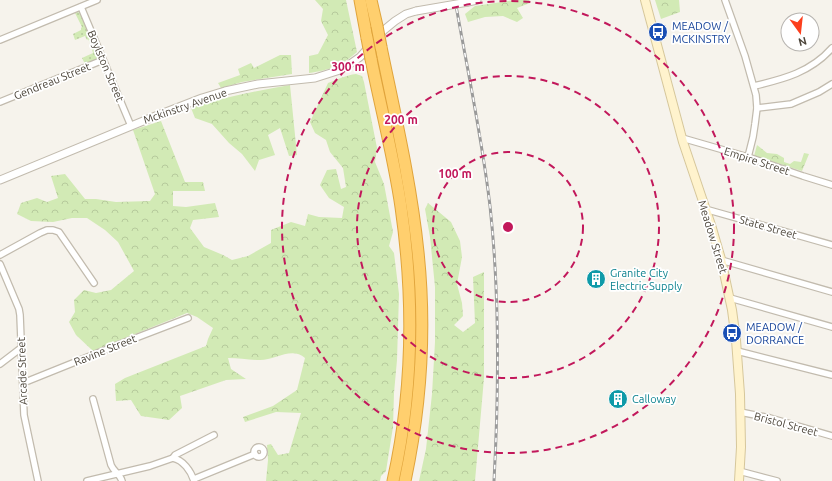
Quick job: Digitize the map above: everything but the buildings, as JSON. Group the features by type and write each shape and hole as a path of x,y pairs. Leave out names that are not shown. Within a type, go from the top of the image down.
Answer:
{"highway":[{"path":"360,0 399,191 408,274 411,321 408,384 394,481"},
{"path":"371,0 411,198 421,294 422,338 418,398 410,461 405,481"}],"main road":[{"name":"Meadow Street","path":"645,0 682,138 721,260 730,298 737,351 740,394 741,447 739,481"}],"street":[{"path":"0,40 98,0"},
{"name":"Mckinstry Avenue","path":"0,180 191,102 225,91 267,83 315,78 336,72 345,68 360,56 384,30 395,20 406,14 477,0"},
{"path":"725,0 754,86 757,108 753,137 748,157"},
{"name":"Boylston Street","path":"81,7 131,126"},
{"path":"754,86 780,80 801,71 821,59 832,48"},
{"name":"Gendreau Street","path":"0,102 103,60"},
{"path":"757,108 791,104 819,92 832,84"},
{"name":"Empire Street","path":"682,138 748,157 832,185"},
{"name":"State Street","path":"705,209 832,245"},
{"path":"0,255 40,233 47,230 53,230 59,232 94,283"},
{"path":"721,260 832,292"},
{"name":"Arcade Street","path":"0,264 19,309 24,415 38,481"},
{"path":"730,298 832,327"},
{"name":"Ravine Street","path":"23,383 188,318"},
{"path":"0,364 21,348"},
{"path":"737,351 832,375"},
{"path":"93,399 111,465 122,481"},
{"name":"Bristol Street","path":"740,412 770,418 832,436"},
{"path":"87,481 150,466 173,458 175,455 214,435"},
{"path":"173,458 178,459 185,466 194,480 255,454"},
{"path":"739,471 777,481"}],"green space":[{"path":"315,0 346,0 357,52 346,61 335,67 309,73 309,56 318,54 328,35 321,21 323,9"},
{"path":"515,0 529,0 530,3 517,8 523,18 517,22 503,16 485,17 468,22 465,14 475,6"},
{"path":"655,0 679,0 680,12 661,19"},
{"path":"75,13 80,13 92,41 90,43 85,36 75,40 73,34 81,30 82,27"},
{"path":"93,44 98,58 85,64 82,58 93,53 91,46 89,46"},
{"path":"280,55 291,55 292,74 242,82 221,88 218,83 240,75 238,69 251,63 254,68"},
{"path":"356,74 362,76 364,82 377,148 375,162 384,184 393,232 389,246 394,253 399,294 393,427 386,471 381,476 380,481 266,481 268,460 267,445 271,444 278,455 289,453 301,413 276,412 245,422 243,417 273,406 297,390 305,358 295,353 289,353 260,360 228,358 231,369 246,379 226,380 180,396 182,408 169,420 141,416 131,400 116,401 115,384 125,378 206,346 213,328 197,317 187,313 93,351 76,335 69,322 75,312 74,300 84,290 96,293 111,290 134,271 118,242 105,230 87,218 72,218 53,222 31,221 17,214 21,203 37,198 47,202 58,198 51,176 65,174 85,199 116,202 150,201 155,194 133,130 161,121 185,182 203,182 205,191 173,191 173,206 186,207 215,203 219,217 193,220 190,228 204,247 232,260 248,256 271,243 271,230 291,222 305,226 308,214 319,217 342,218 344,207 329,198 320,185 327,170 336,169 341,189 346,187 343,168 330,152 326,140 315,133 310,122 328,83 345,76"},
{"path":"290,85 297,155 289,156 280,128 268,135 275,155 259,160 255,171 242,154 229,143 212,124 195,118 191,108 228,97"},
{"path":"757,145 767,153 777,154 784,158 784,162 790,164 794,161 801,162 804,153 809,154 802,171 754,156"},
{"path":"428,203 451,222 460,241 462,257 457,284 462,303 463,316 454,325 463,332 475,323 473,277 484,272 484,378 475,481 419,481 426,449 432,394 435,342 435,287 430,237 425,209"}],"railway":[{"path":"455,0 483,154 490,206 496,274 498,378 494,481"}],"place":[{"name":"MEADOW / MCKINSTRY","path":"658,32"},
{"name":"Granite City Electric Supply","path":"596,279"},
{"name":"MEADOW / DORRANCE","path":"732,333"},
{"name":"Calloway","path":"618,399"}]}
